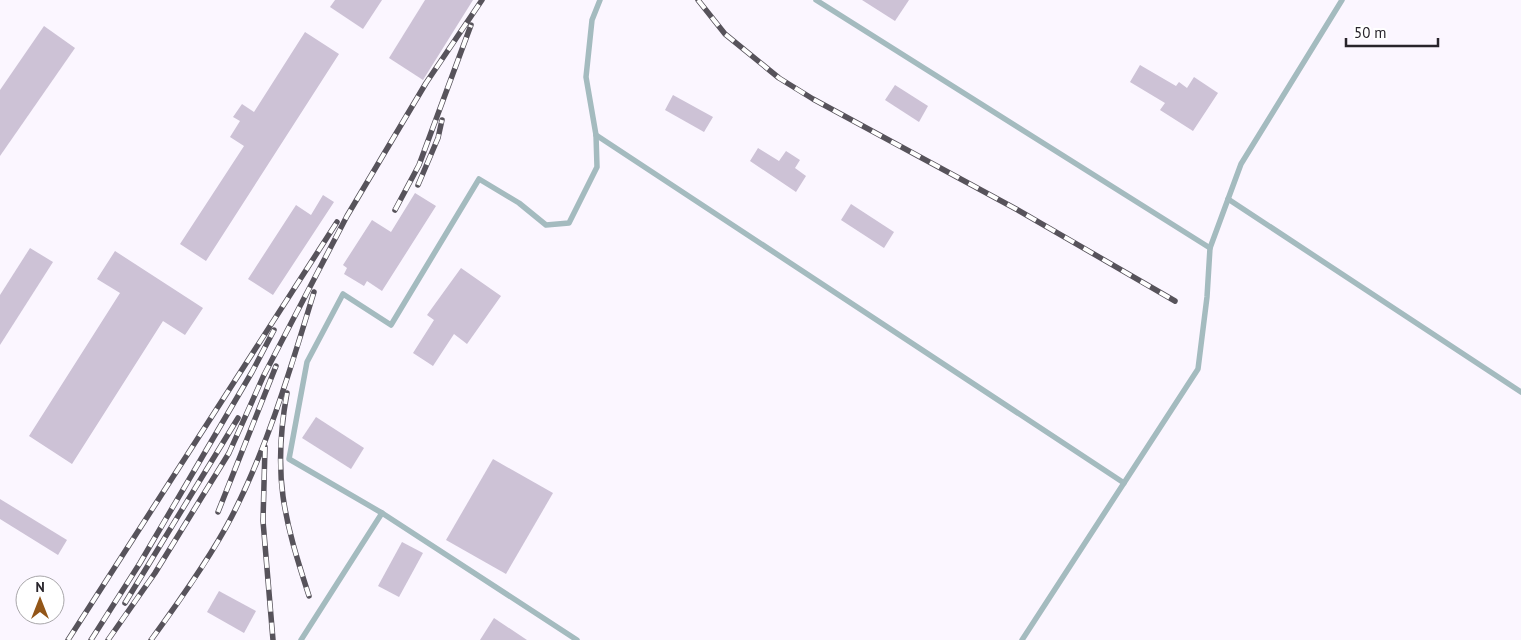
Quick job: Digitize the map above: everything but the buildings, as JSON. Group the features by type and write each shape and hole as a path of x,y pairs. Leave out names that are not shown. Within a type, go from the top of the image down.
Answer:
{"lane":[{"path":"577,640 382,513 289,459 307,362 343,294 391,325 479,179 520,202 546,226 569,223 597,167 596,135 586,77 592,20 600,0"},
{"path":"816,0 1210,248"},
{"path":"1022,640 1198,369 1207,297 1210,248 1241,164 1304,58 1342,0"},
{"path":"596,135 1124,483"},
{"path":"1228,200 1521,392"},
{"path":"301,640 382,513"}],"railway":[{"path":"108,640 155,573 229,453 263,377 347,216 426,83 482,0"},
{"path":"698,0 725,34 779,78 813,99 1016,209 1175,301"},
{"path":"395,210 419,165 471,25"},
{"path":"418,185 438,138 442,120"},
{"path":"68,640 337,222"},
{"path":"151,640 214,547 245,489 278,406 314,292"},
{"path":"91,640 140,563 252,372 274,330"},
{"path":"218,512 276,366"},
{"path":"287,393 281,448 283,496 287,520 309,596"},
{"path":"125,603 238,418"},
{"path":"265,447 263,521 273,640"}]}
